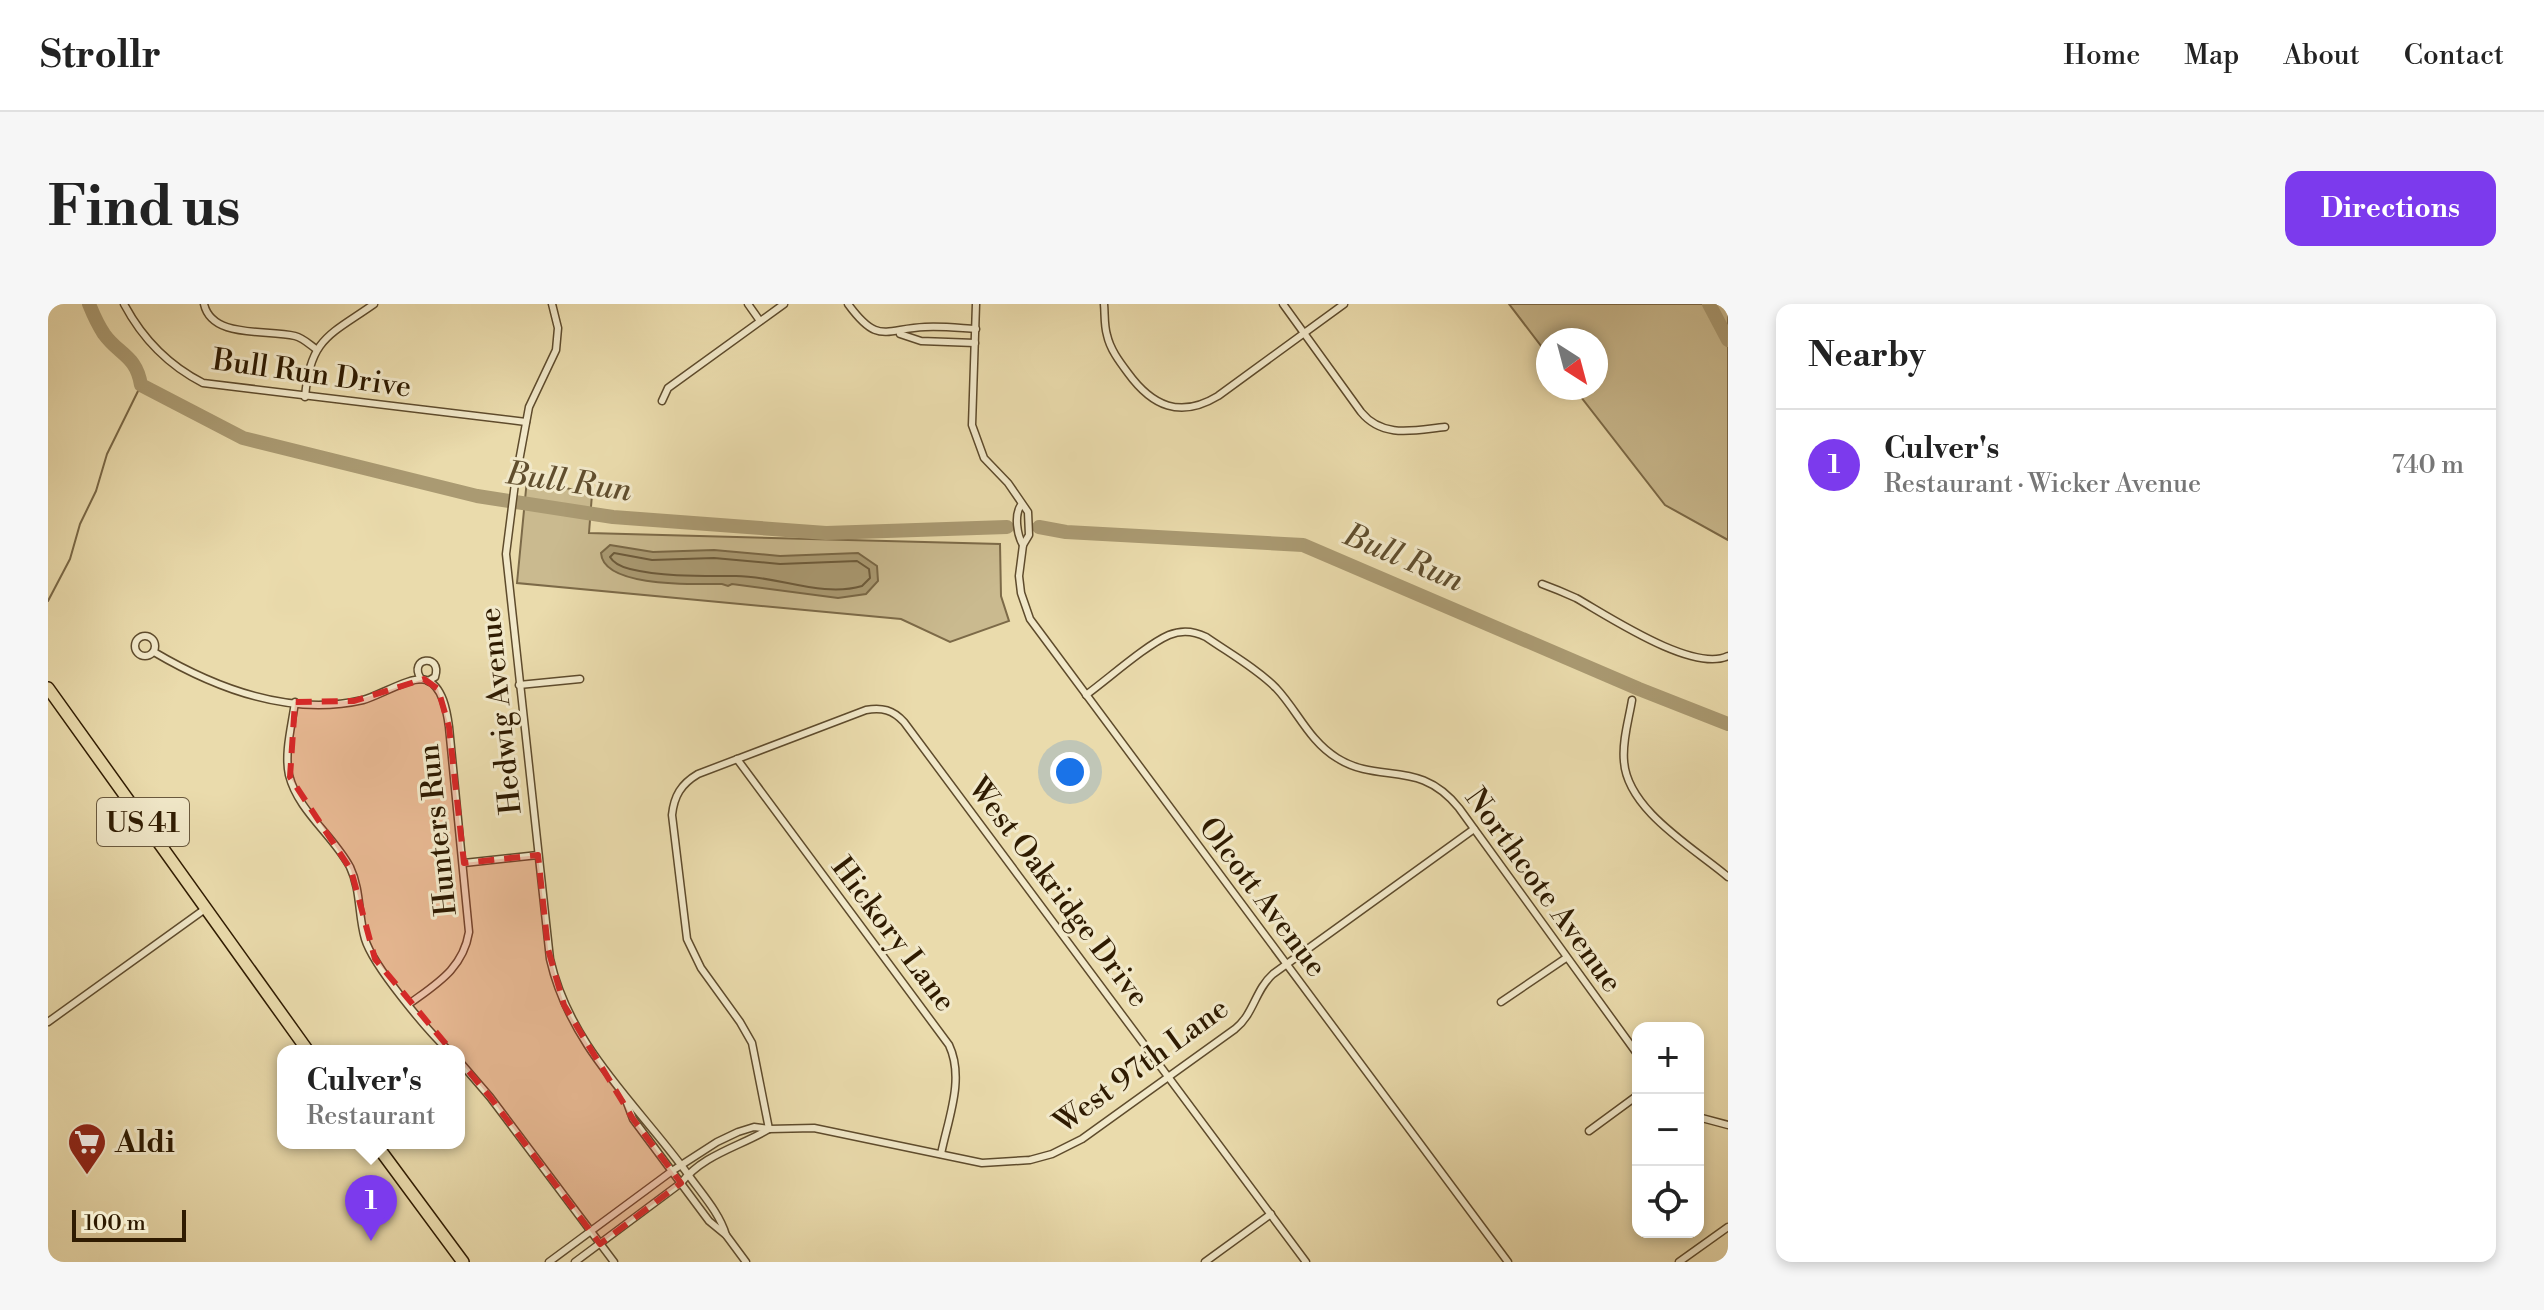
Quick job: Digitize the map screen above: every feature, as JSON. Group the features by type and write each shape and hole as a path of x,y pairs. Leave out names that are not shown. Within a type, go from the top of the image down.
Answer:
{"highway":[{"name":"US 41","path":"50,695 304,1045"},
{"path":"379,1149 463,1262"}],"street":[{"name":"Bull Run Drive","path":"124,304 153,346 194,379 211,385 526,422"},
{"path":"204,304 209,315 222,327 299,337 316,349"},
{"path":"305,397 308,366 316,349 374,304"},
{"name":"Hedwig Avenue","path":"552,304 558,328 556,350 548,372 534,392 526,422 513,493 506,562 548,949 558,987 581,1039 626,1100 642,1113 682,1166 722,1222 726,1235"},
{"path":"748,304 760,321"},
{"path":"662,401 668,388 784,304"},
{"path":"848,304 867,326 881,332 921,341 975,343"},
{"name":"Olcott Avenue","path":"976,304 974,433 984,458 1014,491 1028,512 1029,535 1023,545 1019,580 1026,611 1508,1262"},
{"path":"1104,304 1107,338 1119,361 1149,397 1177,408 1206,403 1344,304"},
{"path":"1283,304 1367,420 1397,431 1445,427"},
{"path":"896,333 923,327 976,329"},
{"path":"1542,584 1674,650 1709,660 1728,656"},
{"name":"Northcote Avenue","path":"1086,695 1169,635 1188,632 1201,634 1272,685 1328,752 1348,764 1411,775 1430,783 1448,796 1632,1047"},
{"path":"154,652 192,674 230,690 295,702 288,763 292,783 351,870 358,891 367,946 409,1004 444,1045"},
{"path":"519,685 580,679"},
{"name":"Hunters Run","path":"295,702 322,704 354,701 424,680 438,689 448,719 470,924 466,948 450,973 409,1004"},
{"path":"1632,700 1624,752 1630,785 1639,800 1656,817 1728,877"},
{"name":"West Oakridge Drive","path":"737,759 866,710 884,709 896,714 1306,1262"},
{"path":"737,759 698,774 678,791 672,815 687,939 701,968 749,1036 757,1059 769,1129"},
{"name":"Hickory Lane","path":"737,759 949,1045 955,1062 956,1081 941,1154"},
{"name":"West 97th Lane","path":"549,1262 672,1171 730,1135 754,1127 814,1128 994,1163 1019,1162 1052,1154 1082,1139 1246,1020 1263,984 1286,964 1474,829"},
{"path":"464,863 538,855"},
{"path":"48,1022 205,909"},
{"path":"1501,1002 1566,958"},
{"path":"465,1068 486,1091 614,1262"},
{"path":"1589,1131 1632,1099"},
{"name":"Hedwig Avenue","path":"626,1100 633,1119 709,1221 726,1235"},
{"path":"1704,1119 1728,1125"},
{"name":"West 97th Lane","path":"575,1262 719,1152 769,1129"},
{"path":"1205,1262 1271,1214"},
{"path":"1679,1262 1728,1227"},
{"path":"726,1235 746,1262"}],"highlighted area":[{"path":"424,679 438,689 449,727 464,863 538,855 548,949 564,1005 633,1119 681,1183 600,1244 490,1097 375,959 351,870 290,777 295,702 354,701"}],"shaded area":[{"path":"1509,304 1728,304 1728,540 1665,505 1583,400 1608,400 1608,328 1536,328 1536,339"},
{"path":"527,479 592,494 589,533 1000,544 1001,596 1009,621 950,642 901,619 517,583"}],"water":[{"path":"610,545 653,552 714,550 780,556 858,553 877,566 878,581 866,594 838,598 732,584 652,582 617,573 606,564 601,553"}],"waterway":[{"name":"Bull Run","path":"89,304 104,334 135,367 141,385 243,438 477,496 613,517 826,533 1007,527"},
{"name":"Bull Run","path":"1709,304 1728,340"},
{"path":"48,601 70,559 107,454 141,385"},
{"name":"Bull Run","path":"1039,527 1066,532 1303,545 1728,724"}],"place":[{"name":"Aldi","path":"87,1176"},
{"name":"Culver's","path":"371,1241"}]}
